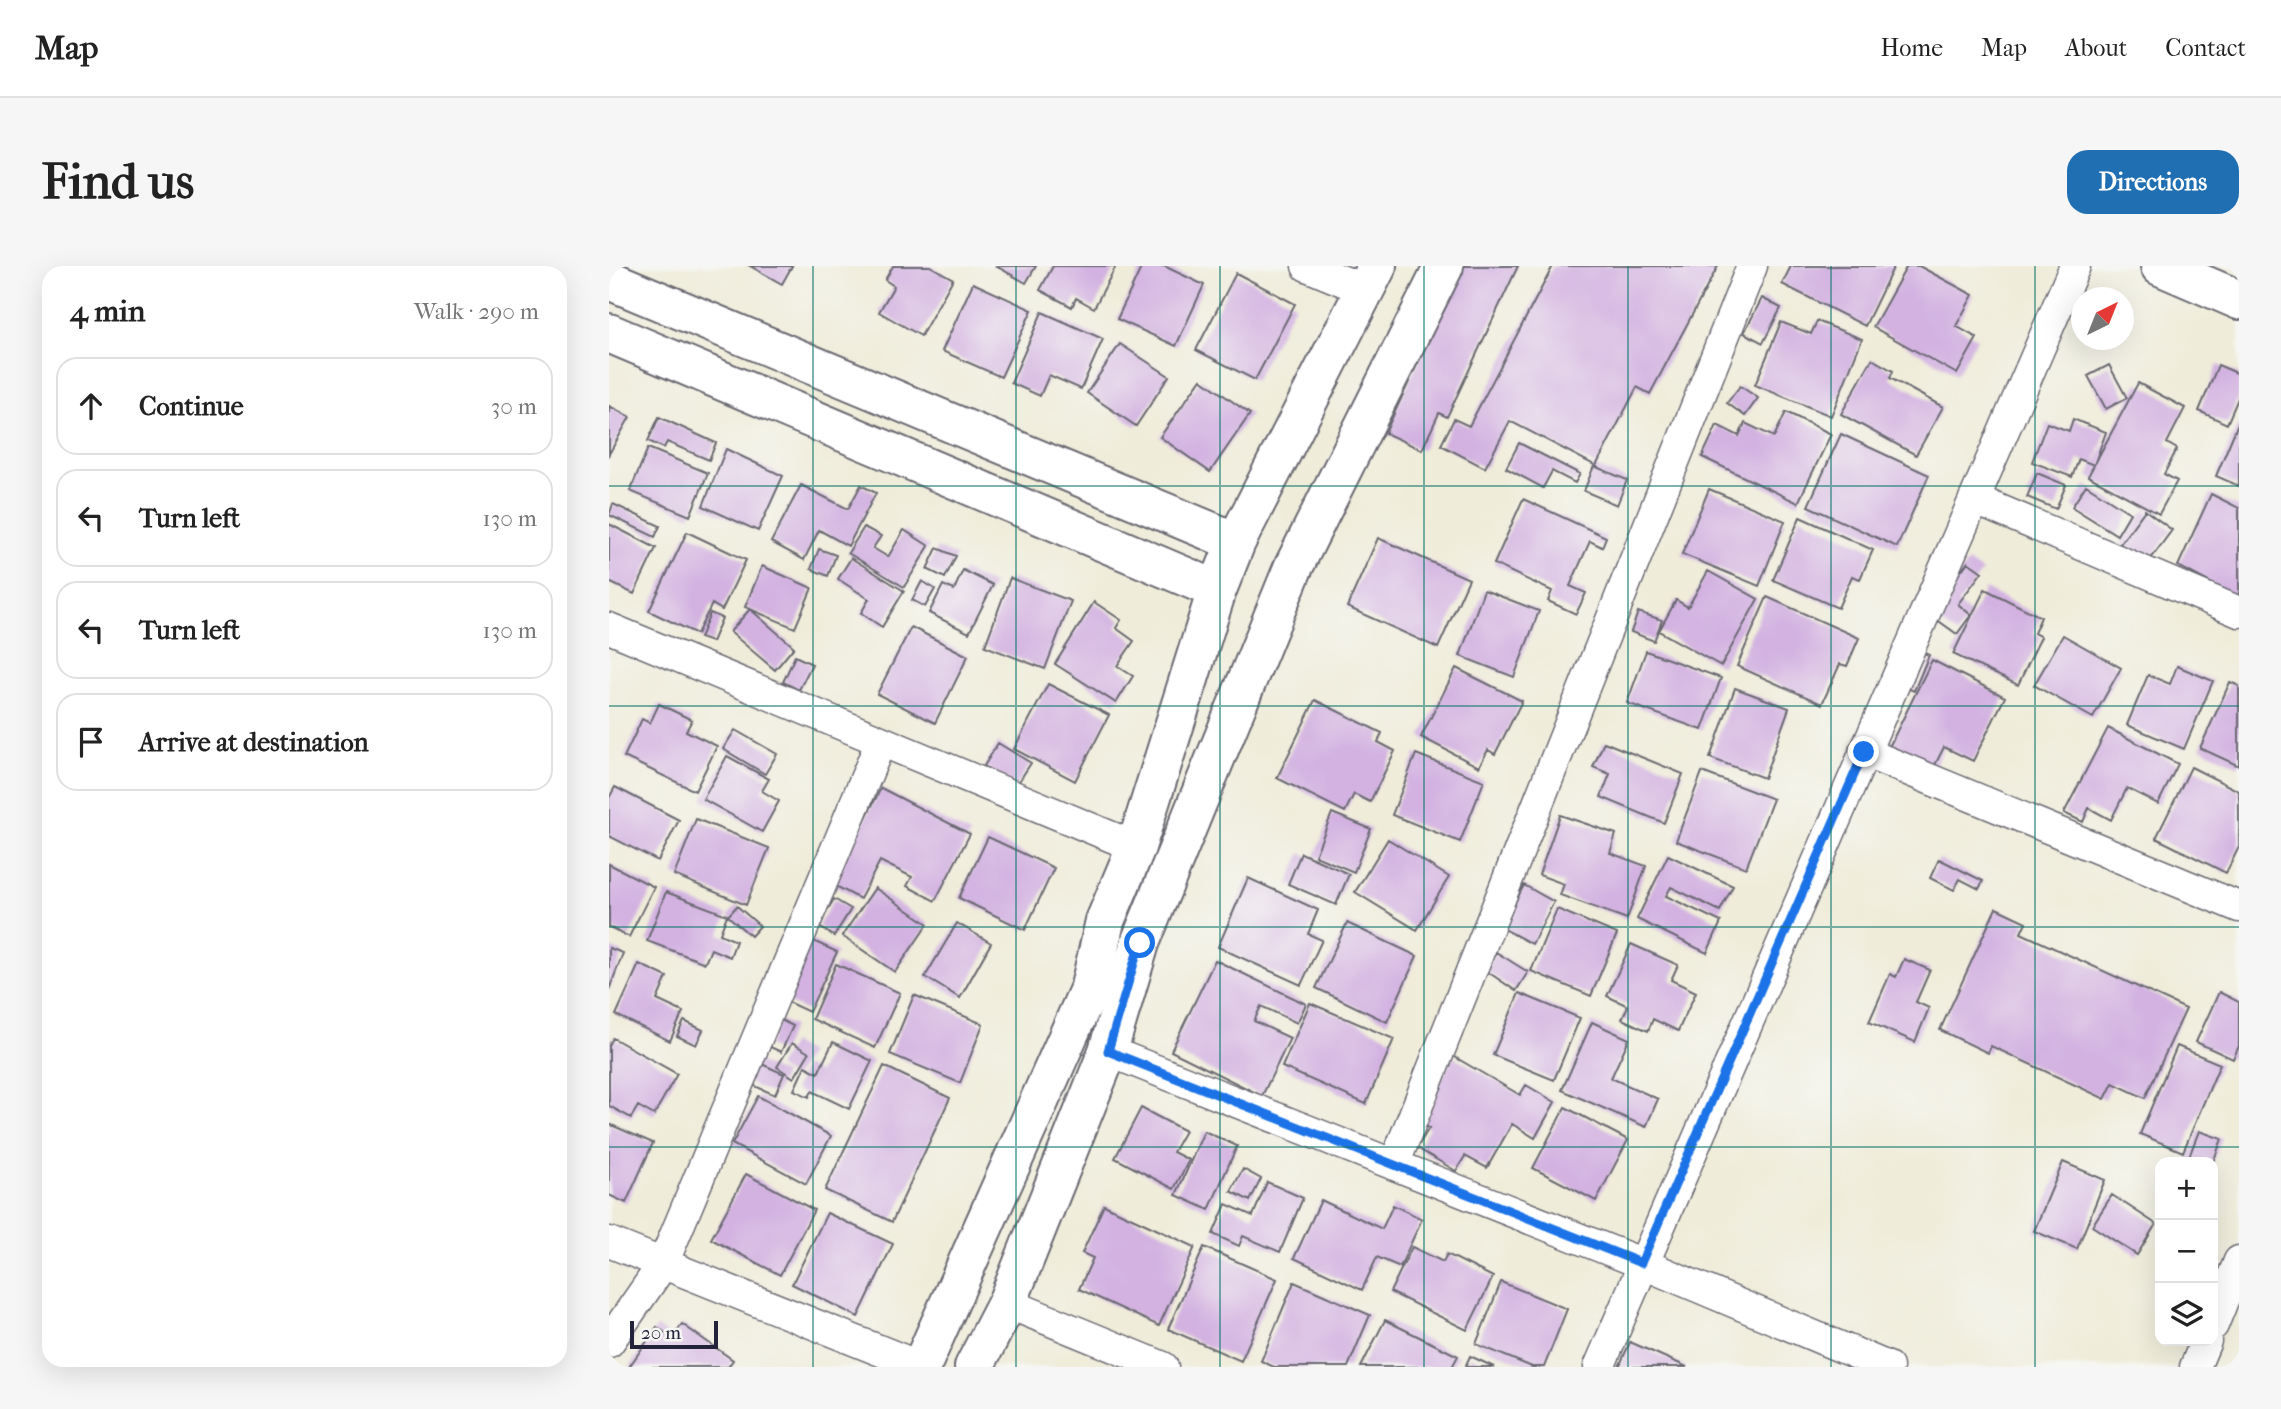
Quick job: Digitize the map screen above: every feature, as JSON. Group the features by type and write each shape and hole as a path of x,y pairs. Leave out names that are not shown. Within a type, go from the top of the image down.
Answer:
{"street":[{"path":"609,1242 921,1367 1090,987 1105,921 1136,847 1217,590 1236,542 1372,279 1307,266"},
{"path":"974,1367 1007,1303 1108,1051 1140,943 1293,568 1444,266"},
{"path":"1394,1165 1752,266"},
{"path":"1599,1367 1641,1263 2075,266"},
{"path":"2159,266 2239,300"},
{"path":"609,280 1236,542"},
{"path":"609,333 1217,590"},
{"path":"1974,499 2239,612"},
{"path":"611,635 881,741 1136,847"},
{"path":"609,1342 663,1264 881,741"},
{"path":"1864,752 2239,907"},
{"path":"1108,1051 1641,1263 1888,1367"},
{"path":"2218,1313 2239,1261"},
{"path":"1007,1303 1163,1367"},
{"path":"2196,1367 2204,1346"}],"building":[{"path":"750,266 792,266 782,284"},
{"path":"893,266 930,266 953,279 921,336 879,312 894,286 885,280"},
{"path":"996,266 1036,266 1026,283"},
{"path":"1053,266 1116,266 1094,308 1076,298 1072,307 1040,290"},
{"path":"1142,266 1164,266 1204,285 1176,346 1117,319"},
{"path":"1463,266 1518,266 1447,417 1439,413 1422,450 1385,433"},
{"path":"1553,266 1718,266 1650,394 1637,387 1596,466 1510,421 1485,468 1441,445 1454,419 1469,426"},
{"path":"1791,266 1894,266 1865,326 1782,284"},
{"path":"1907,266 1919,266 1973,295 1956,326 1977,338 1957,374 1873,327"},
{"path":"1236,273 1295,304 1255,380 1196,350"},
{"path":"973,283 1032,310 1001,377 942,351"},
{"path":"1762,298 1781,308 1763,343 1744,333"},
{"path":"1042,312 1103,339 1081,389 1049,375 1040,396 1011,383"},
{"path":"1817,321 1862,339 1831,416 1755,385 1781,322 1811,334"},
{"path":"1120,344 1169,376 1136,426 1087,393"},
{"path":"1872,359 1893,371 1890,378 1943,407 1916,455 1841,414"},
{"path":"2109,365 2127,398 2106,409 2088,376"},
{"path":"2218,365 2239,374 2239,396 2227,424 2199,411"},
{"path":"1201,379 1250,414 1210,472 1160,437"},
{"path":"2138,383 2185,408 2167,443 2177,449 2164,474 2177,481 2159,514 2088,476"},
{"path":"1740,386 1758,398 1745,416 1727,403"},
{"path":"609,406 630,417 609,454"},
{"path":"1786,412 1831,434 1798,503 1702,457 1717,425 1739,436 1745,423 1774,437"},
{"path":"659,417 716,443 709,460 667,442 664,448 648,441"},
{"path":"2073,419 2106,432 2094,465 2079,459 2072,477 2032,462 2047,423 2069,431"},
{"path":"2239,421 2239,486 2216,476"},
{"path":"1841,434 1929,475 1897,547 1808,506"},
{"path":"1519,443 1580,474 1575,483 1552,471 1543,488 1506,468"},
{"path":"648,448 708,473 690,516 630,491"},
{"path":"726,449 783,476 758,531 703,506"},
{"path":"1594,466 1627,480 1617,505 1584,491"},
{"path":"2037,473 2066,485 2056,509 2027,497"},
{"path":"801,485 848,509 861,485 876,493 848,546 819,530 804,560 771,542"},
{"path":"2086,485 2130,513 2117,535 2072,507"},
{"path":"1709,489 1785,521 1759,586 1682,554"},
{"path":"2211,494 2239,508 2239,598 2178,566"},
{"path":"1523,499 1606,537 1602,547 1590,541 1570,586 1586,593 1576,614 1548,601 1552,591 1494,564"},
{"path":"613,504 660,526 655,537 609,515"},
{"path":"2145,510 2172,530 2147,564 2120,544"},
{"path":"1800,517 1873,550 1860,579 1852,576 1838,608 1773,580"},
{"path":"609,524 656,548 634,594 609,582"},
{"path":"864,527 881,536 873,548 888,557 904,530 929,546 904,587 848,553"},
{"path":"687,532 746,560 722,610 712,604 697,634 649,611"},
{"path":"1378,538 1469,579 1438,648 1347,607"},
{"path":"937,548 956,556 945,578 927,569"},
{"path":"819,549 836,555 828,576 811,569"},
{"path":"851,558 904,591 882,627 861,613 869,599 838,579"},
{"path":"1968,562 1982,572 1958,604 1971,615 1957,634 1929,614"},
{"path":"762,566 812,588 795,628 745,607"},
{"path":"963,570 993,585 969,633 929,613 943,585 954,590"},
{"path":"1708,571 1758,599 1721,666 1659,631 1676,600 1688,607"},
{"path":"1010,578 1071,601 1045,669 985,646"},
{"path":"922,581 935,589 925,607 912,600"},
{"path":"1985,589 2041,617 2034,633 2041,637 2018,685 1953,654"},
{"path":"1484,590 1539,611 1514,677 1460,656"},
{"path":"1767,597 1859,638 1847,666 1840,664 1822,704 1737,666"},
{"path":"1094,602 1121,620 1116,628 1134,641 1117,666 1133,676 1116,703 1055,664"},
{"path":"750,609 794,647 775,670 730,632"},
{"path":"1638,612 1662,620 1654,641 1631,632"},
{"path":"710,613 722,618 712,642 700,638"},
{"path":"911,627 968,656 935,723 877,694"},
{"path":"2063,635 2121,668 2093,718 2034,685"},
{"path":"1912,648 1929,655 1914,691 1897,684"},
{"path":"1646,651 1721,678 1702,730 1627,703"},
{"path":"795,656 812,664 799,690 783,682"},
{"path":"1932,660 2005,697 1973,761 1944,747 1933,769 1889,747"},
{"path":"2177,666 2213,681 2184,749 2127,725 2148,675 2170,684"},
{"path":"1456,668 1522,701 1495,754 1488,750 1479,767 1421,737"},
{"path":"2230,682 2239,686 2239,766 2200,748"},
{"path":"1048,684 1109,715 1075,781 1014,749"},
{"path":"1735,688 1789,708 1764,778 1710,758"},
{"path":"1315,700 1382,733 1378,742 1395,751 1370,802 1354,794 1345,812 1277,778"},
{"path":"659,704 692,720 686,731 717,746 695,791 624,757 642,719 650,723"},
{"path":"2108,728 2178,764 2158,804 2127,788 2111,820 2089,808 2083,822 2064,813"},
{"path":"735,730 777,754 765,774 723,749"},
{"path":"1604,742 1683,774 1664,823 1601,797 1610,774 1593,767"},
{"path":"998,743 1031,763 1016,786 984,766"},
{"path":"1416,754 1484,781 1460,842 1392,815"},
{"path":"727,756 769,779 762,791 779,801 762,832 703,799"},
{"path":"2191,767 2239,791 2239,847 2226,873 2156,838"},
{"path":"1702,772 1773,799 1746,868 1676,841"},
{"path":"615,787 679,820 658,861 609,836 609,798"},
{"path":"881,788 970,834 935,901 907,886 912,877 880,861 860,899 832,884"},
{"path":"1332,813 1371,829 1354,872 1315,856"},
{"path":"1560,815 1616,834 1610,853 1646,866 1627,919 1560,895 1564,884 1539,875"},
{"path":"696,819 769,848 746,905 674,875"},
{"path":"988,837 1054,868 1025,930 959,898"},
{"path":"1388,839 1449,877 1417,930 1355,892"},
{"path":"1301,853 1349,874 1336,905 1288,884"},
{"path":"1668,855 1733,886 1720,911 1671,887 1666,896 1721,922 1707,953 1637,919"},
{"path":"1939,859 1983,881 1979,889 1960,879 1954,890 1930,878"},
{"path":"609,864 654,887 629,937 609,927"},
{"path":"1248,878 1318,910 1308,934 1322,940 1301,985 1218,947"},
{"path":"1524,885 1554,902 1532,944 1502,928"},
{"path":"875,888 928,924 895,972 842,936"},
{"path":"666,892 727,915 720,934 736,941 730,957 711,949 705,963 647,941"},
{"path":"834,899 851,909 834,936 818,926"},
{"path":"737,906 760,926 751,936 728,916"},
{"path":"1996,908 2026,922 2021,933 2186,1009 2145,1098 2113,1083 2105,1099 1991,1046 1988,1053 1940,1030"},
{"path":"1557,909 1617,934 1591,996 1531,971"},
{"path":"957,923 991,943 960,998 925,977"},
{"path":"1347,923 1417,956 1387,1022 1316,988"},
{"path":"809,939 837,952 809,1012 781,999"},
{"path":"1631,944 1678,965 1671,980 1696,992 1678,1031 1653,1019 1648,1031 1622,1019 1628,1006 1607,996"},
{"path":"609,948 623,953 609,990"},
{"path":"1496,952 1528,972 1516,991 1485,970"},
{"path":"1904,959 1930,970 1916,1002 1929,1008 1915,1042 1869,1022 1890,974 1896,977"},
{"path":"1215,960 1306,1004 1297,1023 1261,1006 1254,1021 1290,1038 1262,1096 1171,1051"},
{"path":"639,964 667,977 657,1000 683,1012 670,1041 616,1015"},
{"path":"836,964 900,993 875,1048 812,1019"},
{"path":"2219,992 2239,1002 2239,1046 2233,1059 2196,1042"},
{"path":"1519,993 1580,1018 1554,1080 1493,1055"},
{"path":"914,995 983,1024 960,1083 890,1054"},
{"path":"1310,1003 1394,1039 1366,1104 1282,1067"},
{"path":"781,1020 793,1026 781,1052 768,1046"},
{"path":"684,1021 703,1030 696,1045 677,1036"},
{"path":"1592,1022 1629,1039 1611,1078 1658,1099 1646,1127 1562,1090"},
{"path":"613,1038 677,1074 654,1115 638,1106 631,1118 609,1106 609,1045"},
{"path":"833,1042 872,1061 849,1109 812,1091 809,1097 794,1090 805,1066 818,1073"},
{"path":"792,1043 809,1053 794,1078 777,1067"},
{"path":"2177,1046 2220,1064 2183,1152 2140,1134"},
{"path":"1453,1056 1520,1095 1526,1085 1555,1102 1535,1138 1512,1124 1487,1168 1465,1156 1456,1171 1417,1148 1429,1128 1419,1123"},
{"path":"755,1061 784,1074 775,1095 746,1082"},
{"path":"884,1066 950,1098 892,1222 825,1190"},
{"path":"758,1096 831,1136 806,1184 732,1144"},
{"path":"1565,1107 1628,1140 1596,1201 1533,1168"},
{"path":"1141,1108 1185,1131 1173,1152 1189,1160 1174,1189 1115,1158"},
{"path":"609,1124 653,1143 626,1203 609,1195"},
{"path":"1204,1131 1237,1146 1209,1210 1176,1195"},
{"path":"2199,1131 2222,1139 2215,1157 2189,1157"},
{"path":"2063,1162 2105,1180 2077,1249 2034,1231"},
{"path":"1243,1169 1261,1179 1250,1201 1231,1191"},
{"path":"746,1174 814,1210 780,1275 711,1239"},
{"path":"1267,1182 1303,1198 1280,1252 1243,1236 1239,1246 1213,1234 1226,1204 1253,1216"},
{"path":"2112,1195 2155,1223 2137,1255 2092,1226"},
{"path":"1321,1200 1382,1229 1393,1205 1422,1219 1400,1267 1377,1257 1362,1290 1294,1258"},
{"path":"1104,1205 1195,1247 1159,1326 1079,1289 1093,1258 1082,1253"},
{"path":"827,1213 893,1244 858,1317 792,1284"},
{"path":"1204,1247 1277,1279 1241,1361 1168,1329"},
{"path":"1412,1247 1443,1262 1447,1254 1493,1277 1467,1330 1390,1292"},
{"path":"1294,1282 1370,1315 1348,1367 1274,1367 1261,1361"},
{"path":"1501,1282 1567,1309 1544,1367 1532,1367 1476,1344"},
{"path":"1385,1320 1458,1356 1452,1367 1361,1367"},
{"path":"682,1324 733,1360 728,1367 629,1367 657,1327 672,1338"},
{"path":"1630,1342 1687,1367 1619,1367"},
{"path":"1470,1356 1494,1367 1465,1367"}],"route":[{"path":"1140,943 1108,1051 1641,1263 1864,752"}]}
